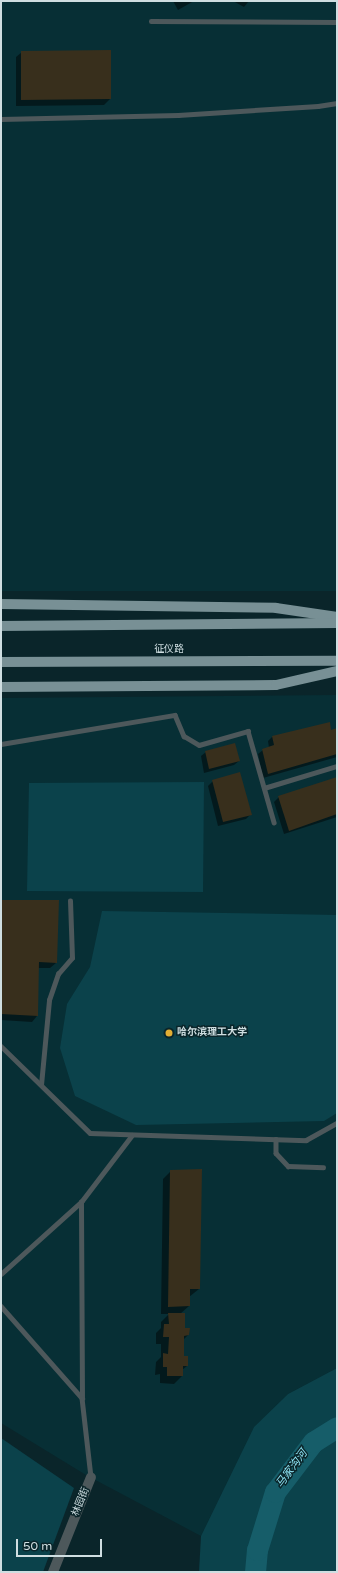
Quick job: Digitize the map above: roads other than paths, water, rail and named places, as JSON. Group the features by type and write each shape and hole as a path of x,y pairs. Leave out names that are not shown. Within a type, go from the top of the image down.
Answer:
{"main road":[{"path":"1,604 276,608 337,617"},
{"path":"1,626 337,623"},
{"name":"征仪路","path":"1,662 337,661"},
{"path":"1,687 276,685 337,670"}],"street":[{"name":"林园街","path":"53,1572 91,1477"}],"lane":[{"path":"151,21 337,22"},
{"path":"1,119 178,115 318,106 337,103"},
{"path":"1,744 175,715 184,736 199,745 248,731 274,822"},
{"path":"264,788 337,766"},
{"path":"41,1085 49,1000 58,974 72,958 70,901"},
{"path":"1,1046 90,1133 306,1140 337,1123"},
{"path":"1,1274 81,1202 132,1135"},
{"path":"276,1139 276,1153 288,1166 323,1167"},
{"path":"81,1202 82,1398 91,1477"},
{"path":"1,1306 82,1398"}],"waterway":[{"name":"马家沟河","path":"255,1572 257,1550 275,1492 313,1442 337,1427"}],"place":[{"name":"哈尔滨理工大学","path":"169,1033"}]}
